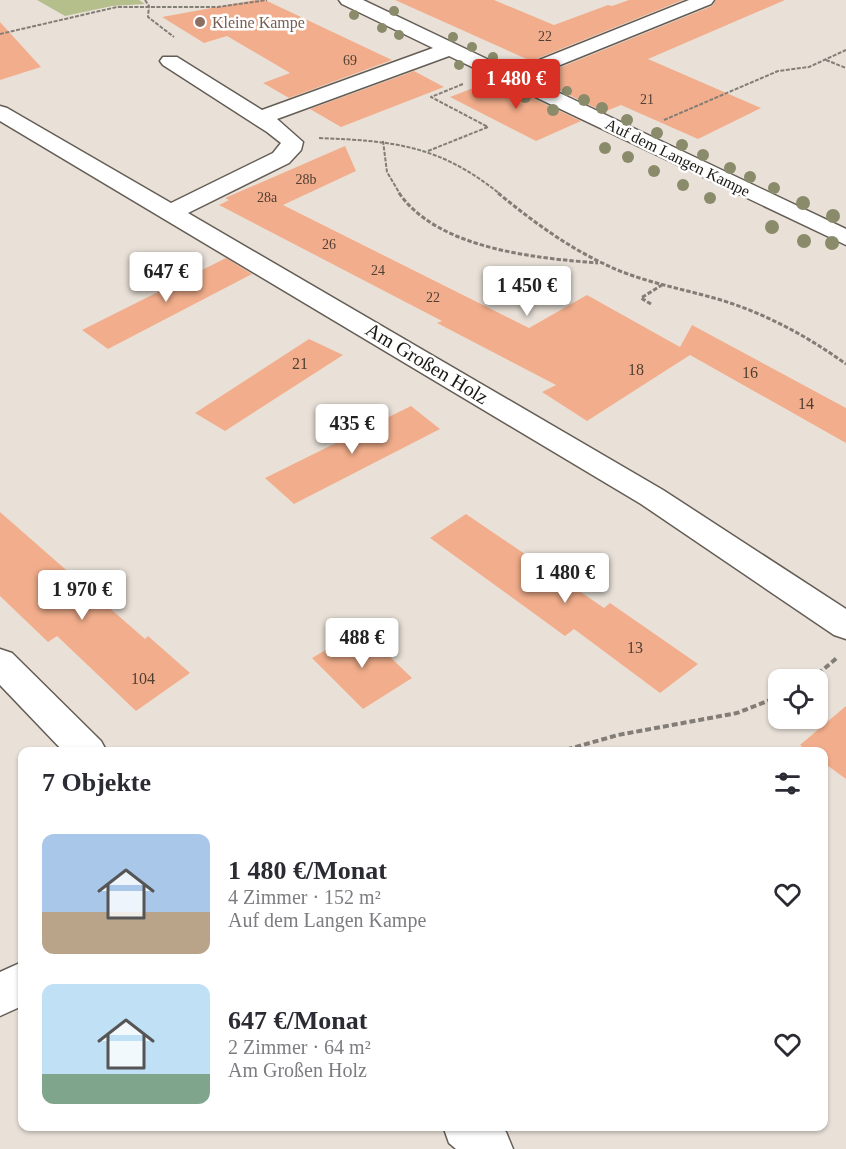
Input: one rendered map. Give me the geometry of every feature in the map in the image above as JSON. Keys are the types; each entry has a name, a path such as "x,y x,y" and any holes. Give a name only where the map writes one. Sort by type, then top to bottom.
{"street":[{"name":"Auf dem Langen Kampe","path":"348,0 846,238"},
{"path":"504,74 705,0"},
{"path":"260,118 448,49"},
{"path":"170,61 260,118 292,142 290,150 281,158 171,212"},
{"name":"Am Großen Holz","path":"0,112 652,496 846,626"},
{"path":"0,663 83,747"},
{"path":"0,995 18,985"},
{"path":"471,1131 489,1149"}],"path":[{"path":"145,0 149,6 148,17 183,44 170,61"},
{"path":"0,34 117,7 218,7 267,0"},
{"path":"630,134 778,71 809,67 846,50"},
{"path":"825,60 846,68"},
{"path":"428,152 488,127 431,97 504,74"},
{"path":"288,137 383,141 428,152 473,173 544,230 579,252 620,271 722,301 757,314 846,364"},
{"path":"383,141 386,172 391,184 419,214 442,228 470,241 541,259 602,263"},
{"path":"651,304 641,298 662,285"},
{"path":"824,669 846,650"},
{"path":"576,747 618,735 737,713 768,701"}],"green space":[{"path":"37,0 139,0 145,4 112,6 65,16"}],"building":[{"path":"265,0 392,60 289,98 263,83 290,73 227,36 204,43 162,17"},
{"path":"395,0 494,0 554,25 608,5 612,6 629,0 683,0 531,61"},
{"path":"716,0 785,0 648,59 761,108 698,139 621,105 604,112 534,78 712,6"},
{"path":"0,22 41,67 0,80"},
{"path":"414,71 444,87 341,127 310,109"},
{"path":"494,80 581,121 536,141 450,97"},
{"path":"345,146 356,171 283,205 529,328 587,295 680,347 692,325 846,408 846,443 690,355 587,421 542,392 556,385 437,323 442,321 219,205 229,200 225,198"},
{"path":"226,258 252,274 108,349 82,330"},
{"path":"309,339 343,355 225,431 195,413"},
{"path":"411,406 440,429 294,504 265,478"},
{"path":"0,512 145,639 148,636 190,673 136,711 57,636 48,642 0,596"},
{"path":"466,514 604,608 610,603 698,664 660,693 574,629 565,636 430,538"},
{"path":"361,629 412,678 363,709 312,658"},
{"path":"846,706 846,779 828,766 828,747 803,747 800,745 819,729 828,729 828,721"}],"place":[{"name":"Kleine Kampe","path":"200,22"}]}
